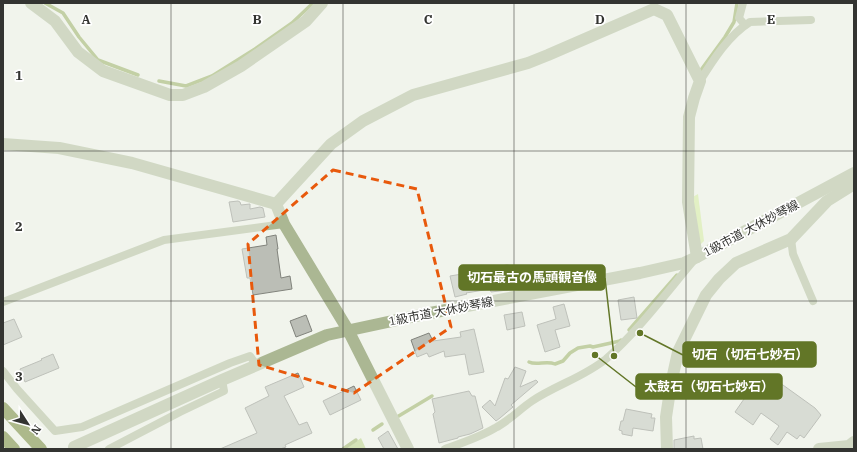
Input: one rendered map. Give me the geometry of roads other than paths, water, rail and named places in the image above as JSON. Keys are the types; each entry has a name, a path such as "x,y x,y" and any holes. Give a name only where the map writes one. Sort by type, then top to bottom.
{"highway":[{"path":"3,408 41,449"},
{"path":"3,437 14,449"}],"street":[{"path":"31,3 55,21 78,52 103,71 170,94 182,95 204,87 241,66 306,21 322,3"},
{"path":"276,204 331,144 363,121 413,95 548,56 652,6 667,15 700,81 689,117 688,202 697,257"},
{"path":"3,144 59,148 132,163 276,204"},
{"name":"1級市道 大休妙琴線","path":"74,447 222,380 328,335 425,314 640,273 684,263 854,173"},
{"path":"667,449 666,417 678,352 706,295 719,279 736,263 791,239 827,201 854,184"},
{"path":"276,204 284,224 348,330 408,449"},
{"path":"819,449 849,446 854,442"}],"lane":[{"path":"742,3 739,18 746,25"},
{"path":"700,81 713,59 750,22 811,20"},
{"path":"3,302 164,240 284,224"},
{"path":"791,239 793,254 813,301"},
{"path":"445,449 468,441 496,427 537,398 587,372 606,359 655,307 697,257"},
{"path":"3,371 17,389 55,431 82,427 230,363 250,356 257,366"},
{"path":"109,449 224,391 222,380"}],"waterway":[{"path":"45,3 63,13 79,37 98,60 138,75"},
{"path":"159,81 186,86 212,76 255,49 292,23 313,3"},
{"path":"701,70 734,22 737,3"},
{"path":"629,330 677,275"},
{"path":"529,362 555,364 563,361 570,353 578,348 593,347 621,340"},
{"path":"397,417 432,396"},
{"path":"373,430 382,424"},
{"path":"343,449 356,440"}],"place":[{"name":"切石（切石七妙石）","path":"640,333"},
{"name":"太鼓石（切石七妙石）","path":"595,355"},
{"name":"切石最古の馬頭観音像","path":"614,356"}]}
